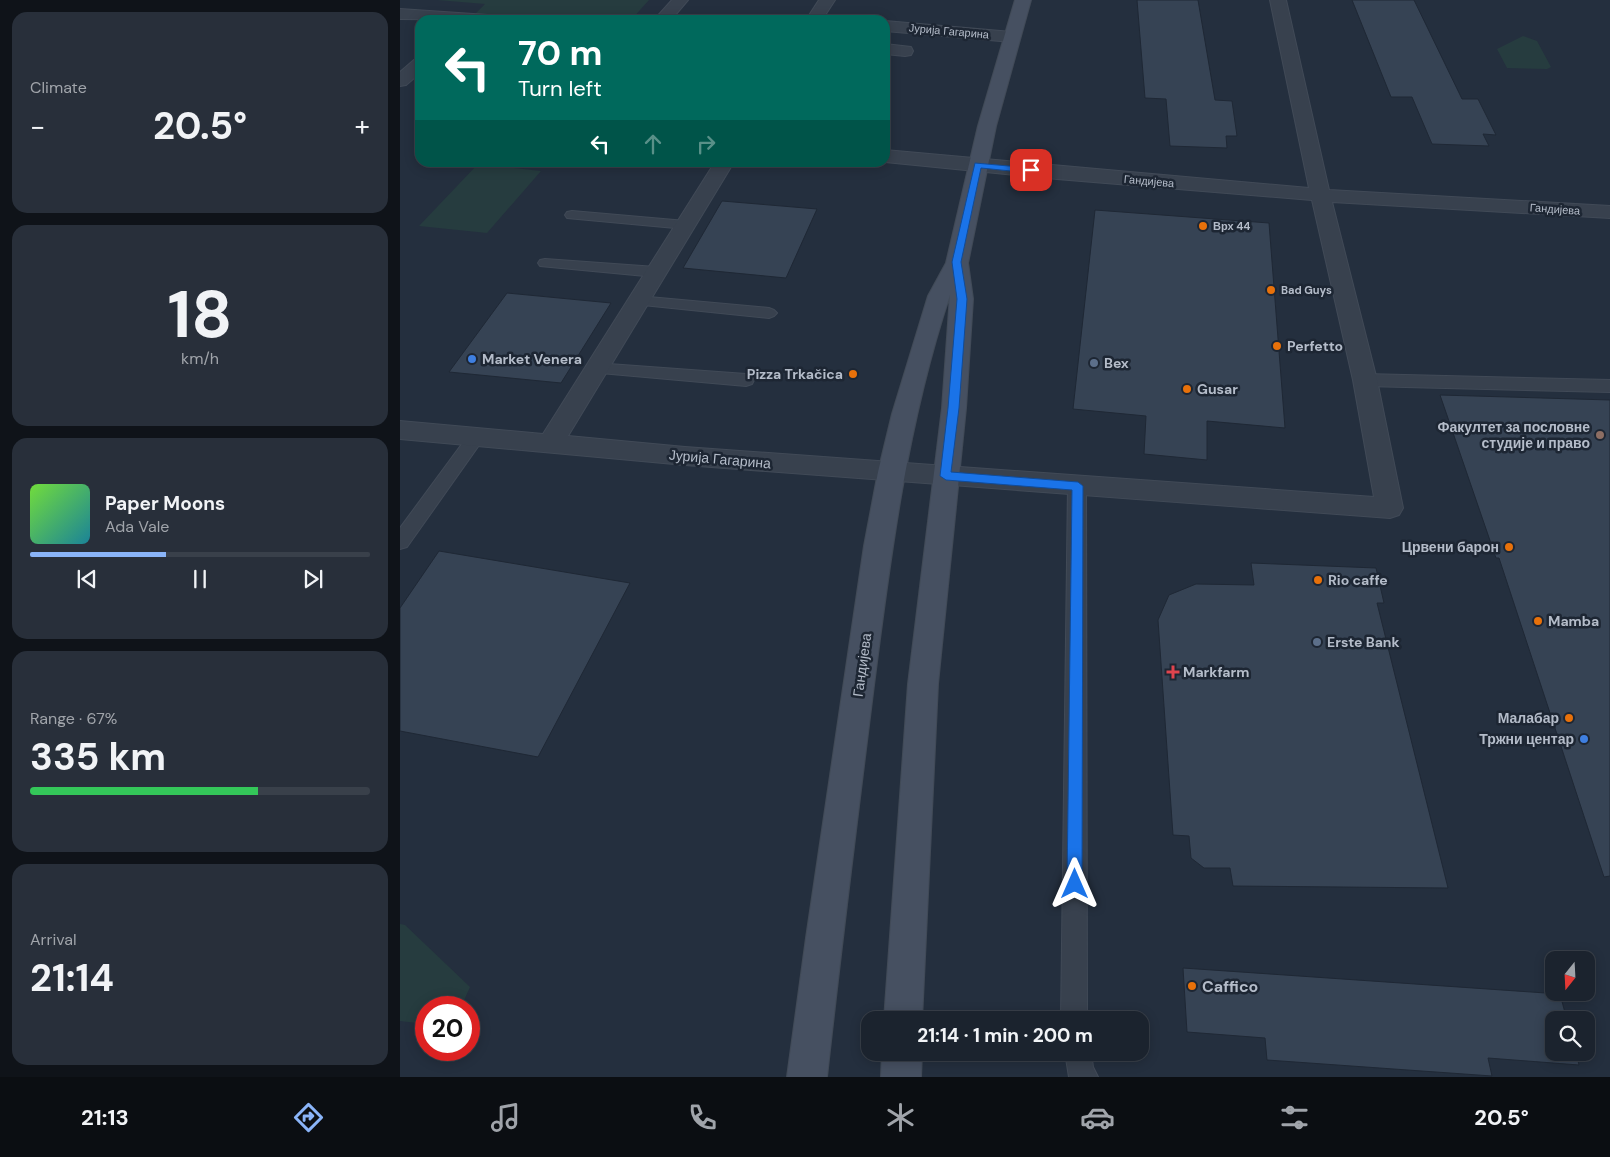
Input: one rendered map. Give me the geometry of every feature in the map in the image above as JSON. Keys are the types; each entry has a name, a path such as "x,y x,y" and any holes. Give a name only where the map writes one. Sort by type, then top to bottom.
{"street":[{"path":"666,15 680,0"},
{"path":"818,15 827,0"},
{"name":"Гандијева","path":"807,1077 872,585 891,472 904,414 939,296 956,262 978,165 1023,0"},
{"path":"1278,0 1321,196 1365,380"},
{"path":"400,14 415,15"},
{"name":"Јурија Гагарина","path":"890,26 1012,37"},
{"name":"Јурија Гагарина","path":"890,50 905,51"},
{"path":"400,81 415,68"},
{"path":"890,156 978,165"},
{"name":"Гандијева","path":"978,165 1321,196 1610,212"},
{"path":"550,444 722,167"},
{"name":"Гандијева","path":"903,1011 923,694 954,408 962,299 956,262"},
{"name":"Јурија Гагарина","path":"400,430 891,472 1390,508 1365,380"},
{"path":"901,1077 902,1061"}],"lane":[{"path":"572,215 686,225"},
{"path":"545,263 656,272"},
{"path":"638,301 769,313"},
{"path":"596,368 746,380"},
{"path":"1365,380 1610,386"},
{"path":"400,542 476,437"},
{"path":"1074,1011 1078,486"},
{"path":"1079,1061 1080,1071 1084,1077"}],"green space":[{"path":"437,0 649,0 636,15 474,15 485,4"},
{"path":"1523,36 1537,41 1551,67 1547,69 1507,68 1497,49"},
{"path":"475,167 505,167 541,171 487,233 419,226"},
{"path":"400,924 405,925 470,987 466,996 415,996 415,1023 400,1021"}],"building":[{"path":"1137,0 1198,0 1215,100 1232,101 1237,136 1226,136 1227,148 1170,146 1166,99 1145,98"},
{"path":"1352,0 1414,0 1462,99 1478,99 1496,135 1483,134 1489,146 1432,144 1412,97 1391,97"},
{"path":"722,201 817,209 786,278 683,268"},
{"path":"1095,210 1269,223 1285,428 1207,421 1207,460 1144,454 1146,416 1073,409"},
{"path":"507,293 611,303 561,383 449,372"},
{"path":"1440,395 1610,400 1610,876 1604,877 1499,558 1496,558"},
{"path":"439,551 630,583 538,757 400,731 400,608"},
{"path":"1251,563 1376,568 1384,603 1377,603 1448,888 1233,886 1230,868 1204,868 1191,858 1189,836 1173,835 1158,620 1169,595 1196,584 1254,585"},
{"path":"1183,968 1545,993 1545,1001 1562,1001 1565,1011 1545,1011 1545,1061 1578,1061 1579,1065 1488,1058 1492,1076 1267,1060 1265,1038 1187,1032"}],"place":[{"name":"Врх 44","path":"1203,226"},
{"name":"Bad Guys","path":"1271,290"},
{"name":"Perfetto","path":"1277,346"},
{"name":"Market Venera","path":"472,359"},
{"name":"Bex","path":"1094,363"},
{"name":"Pizza Trkačica","path":"853,374"},
{"name":"Gusar","path":"1187,389"},
{"name":"Факултет за пословне студије и право","path":"1600,435"},
{"name":"Црвени барон","path":"1509,547"},
{"name":"Rio caffe","path":"1318,580"},
{"name":"Mamba","path":"1538,621"},
{"name":"Erste Bank","path":"1317,642"},
{"name":"Markfarm","path":"1173,672"},
{"name":"Малабар","path":"1569,718"},
{"name":"Тржни центар","path":"1584,739"},
{"name":"Caffico","path":"1192,986"}],"route":[{"path":"1031,170 978,165 956,262 962,299 954,408 946,476 1078,486 1075,884"}]}
